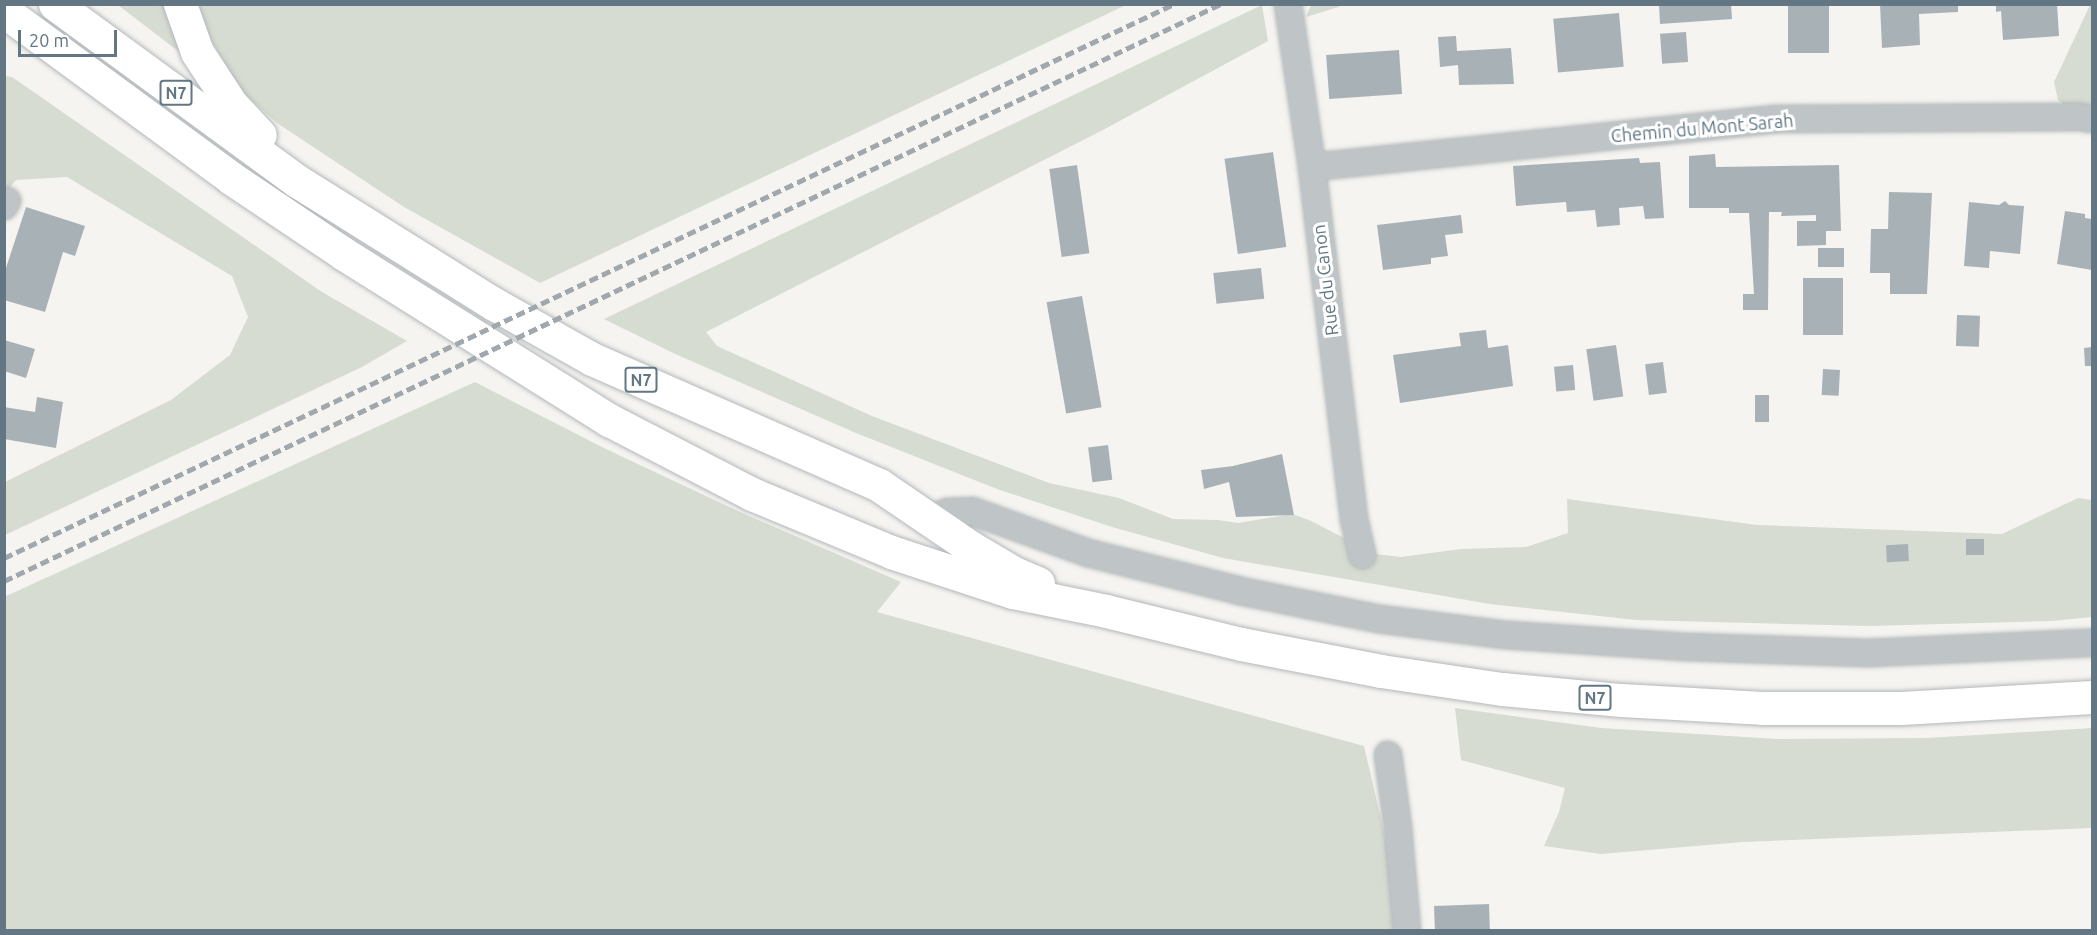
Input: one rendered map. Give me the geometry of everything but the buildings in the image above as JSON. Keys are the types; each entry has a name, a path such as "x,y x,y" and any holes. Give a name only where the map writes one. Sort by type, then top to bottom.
{"main road":[{"name":"N7","path":"55,4 297,181 484,298 592,359 879,485 970,547 1014,573 1106,612 1241,644 1382,671 1502,689 1621,700 1762,708 1901,708 2092,697"},
{"path":"180,4 197,52 231,104 297,181"},
{"path":"6,13 231,178 334,247 619,425 752,494 891,552 1012,592 1106,612"}],"street":[{"name":"Rue du Canon","path":"1288,4 1312,166 1354,519 1362,555"},
{"name":"Chemin du Mont Sarah","path":"1312,166 1776,119 2079,117 2092,119"},
{"path":"930,518 948,512 972,512 1088,553 1240,591 1379,619 1506,635 1689,648 1868,653 2092,643"},
{"path":"1388,755 1398,828 1407,930"}],"shaded area":[{"path":"1311,4 1345,5 1306,17"},
{"path":"118,5 167,5 187,58"},
{"path":"198,5 1126,5 540,283 404,207 277,123 241,91 207,33"},
{"path":"1262,5 1268,41 1101,131 706,332 717,346 872,416 1049,483 1119,498 1173,519 1238,523 1292,514 1309,520 1375,554 1401,557 1461,549 1526,547 1568,533 1567,499 1757,525 2002,534 2078,498 2092,500 2092,617 2052,621 1869,626 1636,620 1490,604 1223,558 1112,527 997,489 856,433 673,353 604,319"},
{"path":"2092,5 2092,119 2079,117 2058,100 2054,82"},
{"path":"5,76 12,77 322,292 407,341 362,367 5,535 5,482 171,400 230,355 248,317 232,276 67,177 16,180 5,193"},
{"path":"475,382 606,449 740,512 901,582 877,612 1364,746 1407,930 5,930 4,597"},
{"path":"1455,708 1601,728 1777,739 1927,738 2092,728 2092,828 1743,842 1601,854 1544,846 1559,812 1565,788 1461,760"}],"railway":[{"path":"4,558 1174,4"},
{"path":"4,581 1221,4"}]}
